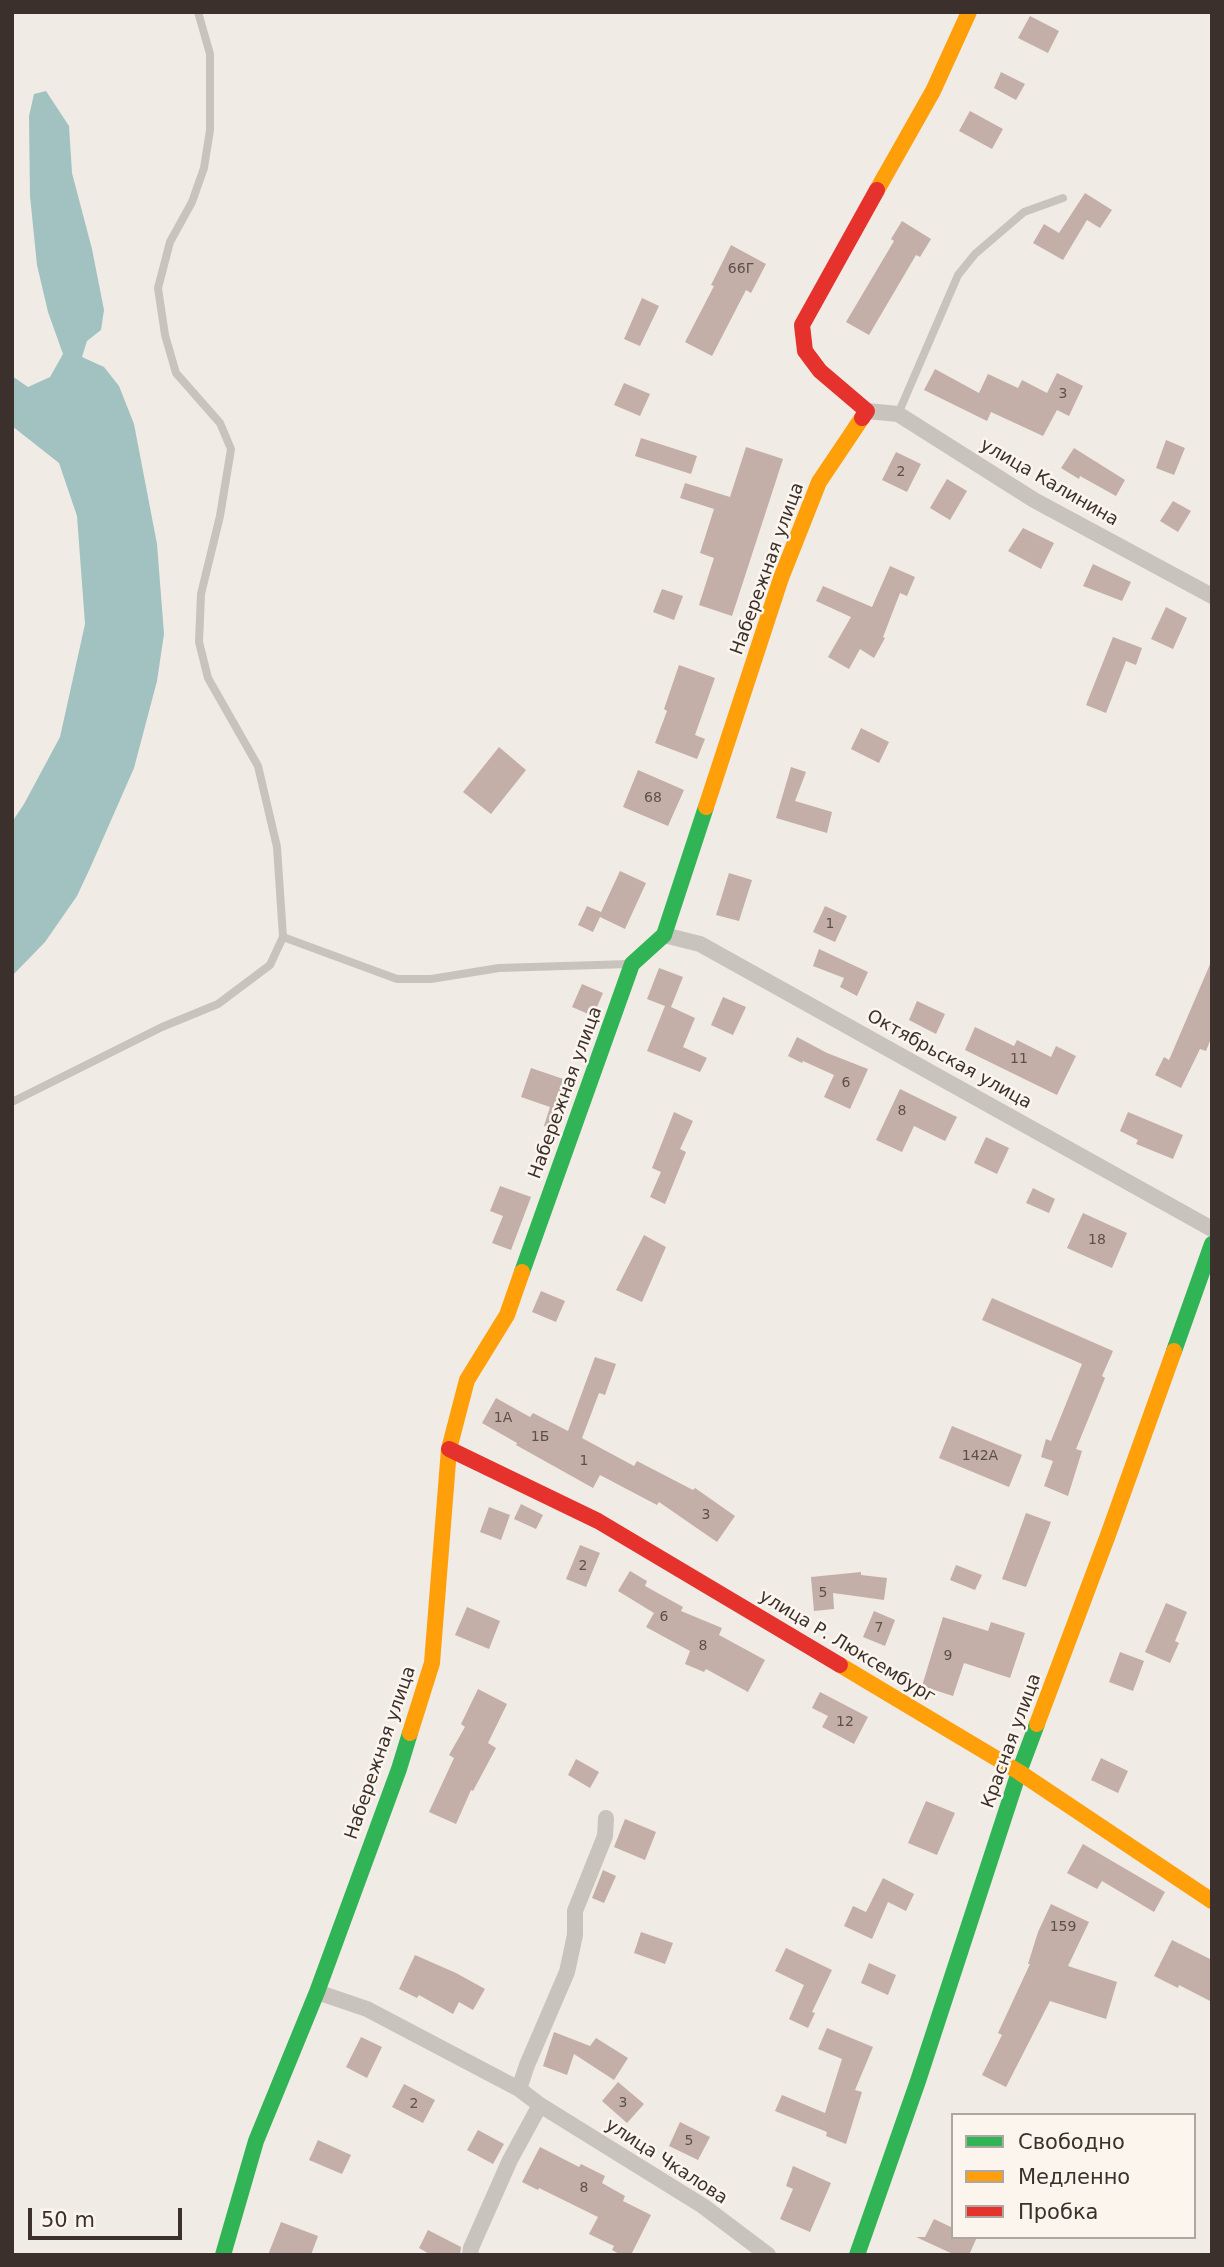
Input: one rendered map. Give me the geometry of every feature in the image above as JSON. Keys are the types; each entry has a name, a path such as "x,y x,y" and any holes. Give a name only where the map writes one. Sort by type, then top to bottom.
{"street":[{"path":"867,411 820,371 805,351 802,325 933,91 970,12"},
{"name":"улица Калинина","path":"867,411 898,414 1034,500 1212,596"},
{"name":"Набережная улица","path":"223,2255 256,2141 317,1992 399,1769 432,1663 449,1449 467,1380 508,1315 632,964 664,935 781,579 818,482 867,411"},
{"name":"Октябрьская улица","path":"664,935 700,944 1212,1229"},
{"name":"Красная улица","path":"857,2255 918,2081 1019,1772 1108,1535 1212,1244"},
{"name":"улица Р. Люксембург","path":"449,1449 598,1521 1019,1772 1212,1902"},
{"path":"519,2089 567,1972 575,1935 575,1911 606,1836 606,1818"},
{"name":"улица Чкалова","path":"317,1992 367,2009 519,2089 540,2105 703,2206 768,2255"},
{"path":"470,2255 510,2160 540,2105"}],"lane":[{"path":"12,1102 162,1027 218,1004 270,965 283,937 277,847 258,766 208,678 199,642 201,594 220,516 231,449 220,424 176,373 165,335 158,288 170,242 192,202 204,168 209,130 210,54 198,12"},
{"path":"898,414 958,275 975,254 1024,212 1063,198"},
{"path":"283,937 397,979 431,979 499,968 632,964"}],"water":[{"path":"46,91 69,126 72,173 92,249 104,310 101,330 87,341 82,357 104,367 119,386 134,424 157,544 164,634 157,681 134,768 91,866 77,896 45,942 12,976 12,822 60,737 85,624 77,516 59,463 12,426 12,376 28,387 50,377 63,354 48,312 37,265 30,196 29,116 34,94"}],"building":[{"path":"1030,16 1059,31 1048,53 1018,38"},
{"path":"1001,72 1025,84 1016,100 994,88"},
{"path":"970,111 1003,129 992,149 959,131"},
{"path":"1085,193 1112,210 1100,228 1087,220 1063,260 1033,243 1044,224 1059,233"},
{"path":"902,221 931,239 920,257 916,255 869,335 846,322 894,241 891,239"},
{"path":"731,245 766,264 751,293 746,290 712,356 685,342 714,286 711,285"},
{"path":"642,298 659,306 640,346 624,339"},
{"path":"935,369 979,393 988,374 1018,388 1022,380 1047,393 1057,373 1083,386 1069,416 1057,410 1043,436 991,412 987,421 924,390"},
{"path":"624,383 650,394 640,416 614,405"},
{"path":"641,438 697,456 691,474 635,456"},
{"path":"1166,440 1185,448 1174,475 1156,468"},
{"path":"746,447 783,459 732,616 699,605 714,558 700,553 714,509 680,498 685,483 730,497"},
{"path":"1074,448 1125,480 1116,496 1061,468"},
{"path":"896,452 921,464 907,492 882,480"},
{"path":"947,479 967,491 950,520 930,508"},
{"path":"1173,501 1191,511 1178,532 1160,521"},
{"path":"1023,528 1054,543 1041,569 1008,551"},
{"path":"1093,564 1131,582 1122,601 1083,586"},
{"path":"890,566 915,577 907,596 900,593 883,637 885,638 874,658 860,649 849,669 828,657 851,617 816,601 823,586 872,607"},
{"path":"662,589 683,596 674,620 653,612"},
{"path":"1166,607 1187,618 1173,649 1151,639"},
{"path":"1113,637 1142,648 1136,665 1126,661 1106,713 1086,705"},
{"path":"679,665 715,678 695,735 705,739 697,759 655,743"},
{"path":"861,728 889,742 879,763 851,749"},
{"path":"499,747 526,770 491,814 463,792"},
{"path":"791,767 806,772 795,801 832,812 827,833 776,818"},
{"path":"638,770 684,790 668,826 623,807"},
{"path":"620,871 646,883 625,929 600,917 593,932 578,925 587,906 601,912"},
{"path":"729,873 752,880 739,921 716,915"},
{"path":"825,906 847,916 835,942 813,932"},
{"path":"819,949 868,972 857,996 840,987 844,978 813,966"},
{"path":"1211,962 1212,1036 1206,1051 1200,1049 1181,1088 1155,1075 1164,1057 1169,1060"},
{"path":"659,968 683,977 671,1007 695,1018 683,1047 707,1058 700,1072 647,1051 665,1006 647,999"},
{"path":"582,984 603,993 593,1016 572,1007"},
{"path":"723,997 746,1007 733,1035 711,1025"},
{"path":"917,1001 945,1014 936,1034 909,1020"},
{"path":"975,1027 1014,1046 1017,1040 1051,1057 1056,1046 1076,1056 1057,1095 965,1050"},
{"path":"797,1037 827,1053 868,1069 850,1109 824,1097 834,1075 788,1056"},
{"path":"531,1068 575,1083 558,1131 544,1126 550,1107 521,1097"},
{"path":"900,1089 957,1117 945,1141 914,1126 902,1152 876,1140"},
{"path":"674,1112 693,1121 680,1149 686,1152 665,1204 650,1197 661,1172 652,1168"},
{"path":"1128,1112 1183,1135 1173,1159 1136,1144 1138,1140 1120,1131"},
{"path":"986,1137 1009,1148 997,1174 974,1163"},
{"path":"500,1186 531,1197 511,1250 492,1243 503,1216 490,1211"},
{"path":"1033,1188 1055,1199 1049,1213 1026,1203"},
{"path":"1083,1213 1127,1233 1112,1268 1067,1248"},
{"path":"644,1235 666,1247 642,1302 616,1290"},
{"path":"541,1291 565,1301 556,1322 532,1312"},
{"path":"992,1298 1113,1351 1076,1449 1082,1451 1068,1496 1044,1486 1053,1461 1041,1457 1046,1439 1051,1441 1082,1364 982,1320"},
{"path":"595,1357 616,1364 605,1395 599,1393 582,1438 634,1466 637,1461 693,1490 695,1488 735,1516 717,1542 659,1502 657,1505 600,1475 593,1488 482,1423 496,1398 530,1417 533,1413 568,1431"},
{"path":"952,1426 1022,1455 1009,1487 939,1458"},
{"path":"521,1504 543,1515 536,1529 514,1519"},
{"path":"489,1507 510,1515 501,1540 480,1532"},
{"path":"1026,1513 1051,1522 1026,1587 1002,1579"},
{"path":"580,1545 600,1553 586,1587 566,1579"},
{"path":"956,1565 982,1575 975,1590 950,1580"},
{"path":"630,1571 647,1581 645,1586 683,1607 681,1611 722,1628 719,1635 765,1660 748,1692 706,1669 704,1672 685,1664 690,1651 646,1627 654,1613 618,1591"},
{"path":"861,1572 861,1575 887,1578 884,1600 833,1593 834,1609 814,1611 811,1577"},
{"path":"1166,1603 1187,1612 1175,1641 1179,1643 1170,1663 1145,1652"},
{"path":"467,1607 500,1621 489,1649 455,1635"},
{"path":"874,1611 895,1620 885,1646 863,1637"},
{"path":"943,1617 988,1631 991,1622 1025,1633 1010,1678 964,1663 953,1696 922,1686"},
{"path":"1120,1652 1144,1661 1133,1691 1109,1682"},
{"path":"478,1689 507,1704 488,1743 496,1748 473,1791 471,1790 456,1824 429,1812 454,1758 449,1755 465,1727 461,1724"},
{"path":"820,1692 868,1717 854,1744 822,1727 828,1716 812,1708"},
{"path":"1101,1758 1128,1771 1118,1793 1091,1780"},
{"path":"576,1759 599,1772 590,1788 568,1775"},
{"path":"926,1801 955,1813 937,1855 908,1843"},
{"path":"625,1819 656,1832 645,1860 614,1847"},
{"path":"1083,1844 1165,1892 1154,1912 1102,1881 1097,1889 1067,1873"},
{"path":"603,1870 616,1876 604,1903 592,1898"},
{"path":"883,1878 914,1894 906,1911 888,1902 872,1939 844,1926 853,1906 866,1912"},
{"path":"1051,1904 1089,1922 1068,1966 1117,1982 1106,2019 1050,2001 1006,2087 982,2075 1002,2035 998,2033 1030,1964 1038,1932"},
{"path":"641,1932 673,1943 665,1964 634,1953"},
{"path":"1172,1940 1212,1960 1212,2002 1154,1976"},
{"path":"786,1948 832,1970 812,2012 815,2013 808,2028 789,2019 804,1985 775,1971"},
{"path":"415,1955 485,1989 473,2010 459,2002 453,2014 419,1995 417,1998 399,1989"},
{"path":"869,1963 896,1975 888,1995 861,1983"},
{"path":"827,2028 873,2047 855,2090 862,2092 846,2144 826,2136 827,2132 775,2111 782,2095 825,2113 842,2059 818,2049"},
{"path":"554,2032 590,2046 596,2038 628,2058 614,2080 574,2054 567,2075 543,2066"},
{"path":"361,2037 382,2047 367,2078 346,2067"},
{"path":"618,2082 644,2104 627,2123 602,2101"},
{"path":"404,2084 435,2100 423,2123 392,2107"},
{"path":"680,2122 710,2137 698,2160 669,2146"},
{"path":"478,2130 504,2144 493,2164 467,2150"},
{"path":"318,2140 351,2155 342,2174 309,2160"},
{"path":"540,2147 579,2167 581,2164 605,2176 602,2183 625,2196 623,2201 651,2215 631,2255 621,2255 612,2250 614,2246 589,2234 598,2217 522,2182"},
{"path":"793,2166 831,2183 810,2232 780,2219 793,2189 786,2186"},
{"path":"934,2219 951,2227 951,2239 976,2239 969,2255 955,2255 916,2237 925,2237"},
{"path":"281,2222 318,2236 311,2255 268,2255"},
{"path":"428,2230 461,2247 460,2255 431,2255 419,2248"}],"traffic: fast":[{"path":"522,1272 632,964 664,935 706,807"},
{"path":"1174,1351 1212,1244"},
{"path":"857,2255 1037,1724"},
{"path":"223,2255 256,2141 317,1992 410,1733"}],"traffic: slow":[{"path":"877,190 933,91 969,12"},
{"path":"706,807 781,578 819,482 862,418"},
{"path":"410,1733 432,1663 449,1449 467,1380 507,1315 522,1272"},
{"path":"1037,1724 1174,1351"},
{"path":"840,1665 1019,1772 1212,1901"}],"traffic: jam":[{"path":"862,418 867,411 820,371 805,351 802,325 877,190"},
{"path":"449,1449 598,1521 840,1665"}]}
